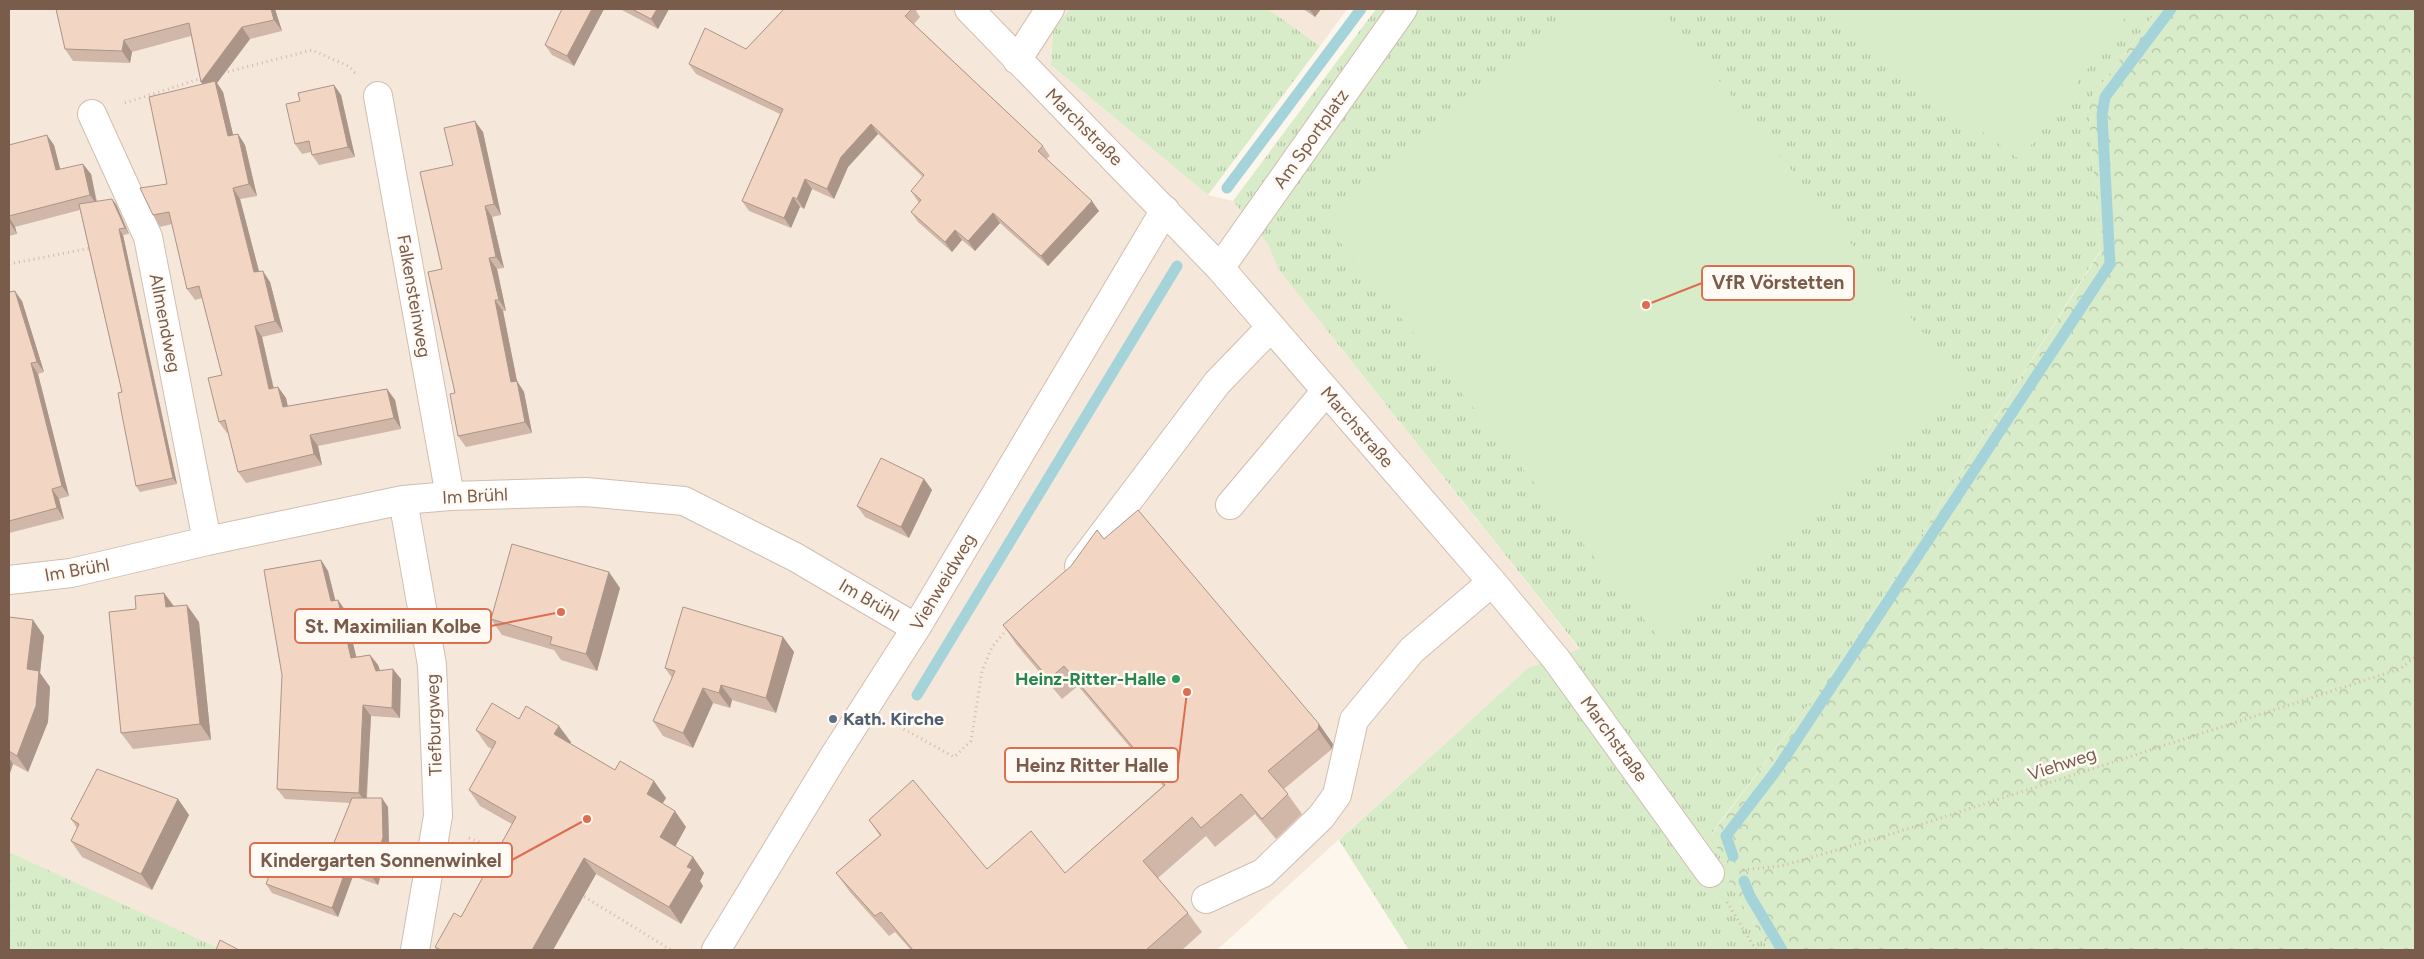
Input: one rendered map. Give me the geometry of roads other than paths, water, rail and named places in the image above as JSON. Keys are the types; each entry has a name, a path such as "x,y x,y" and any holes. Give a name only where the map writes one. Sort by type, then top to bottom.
{"street":[{"name":"Marchstraße","path":"969,9 1166,210 1220,268 1492,582 1556,658 1710,873"},
{"path":"1017,60 1050,9"},
{"name":"Am Sportplatz","path":"1220,268 1403,9"},
{"name":"Falkensteinweg","path":"378,96 450,496"},
{"name":"Allmendweg","path":"92,114 148,237 206,542"},
{"name":"Viehweidweg","path":"716,950 843,741 916,628 1166,210"},
{"path":"1069,579 1217,383 1271,327"},
{"path":"1230,505 1326,391"},
{"name":"Im Brühl","path":"9,580 71,573 403,500 450,496 586,492 684,501 795,557 916,628"},
{"name":"Tiefburgweg","path":"403,500 432,665 438,816 416,950"},
{"path":"1206,899 1263,873 1321,817 1337,795 1354,720 1412,650 1492,582"}],"waterway":[{"path":"1227,188 1361,9"},
{"path":"1733,856 1726,836 1778,768 2110,264 2102,115 2105,97 2171,9"},
{"path":"917,695 1177,266"},
{"path":"1744,881 1750,896 1782,950"}],"place":[{"name":"VfR Vörstetten","path":"1646,305"},
{"name":"St. Maximilian Kolbe","path":"561,612"},
{"name":"Heinz-Ritter-Halle","path":"1176,679"},
{"name":"Heinz Ritter Halle","path":"1187,692"},
{"name":"Kath. Kirche","path":"833,719"},
{"name":"Kindergarten Sonnenwinkel","path":"587,819"}]}
